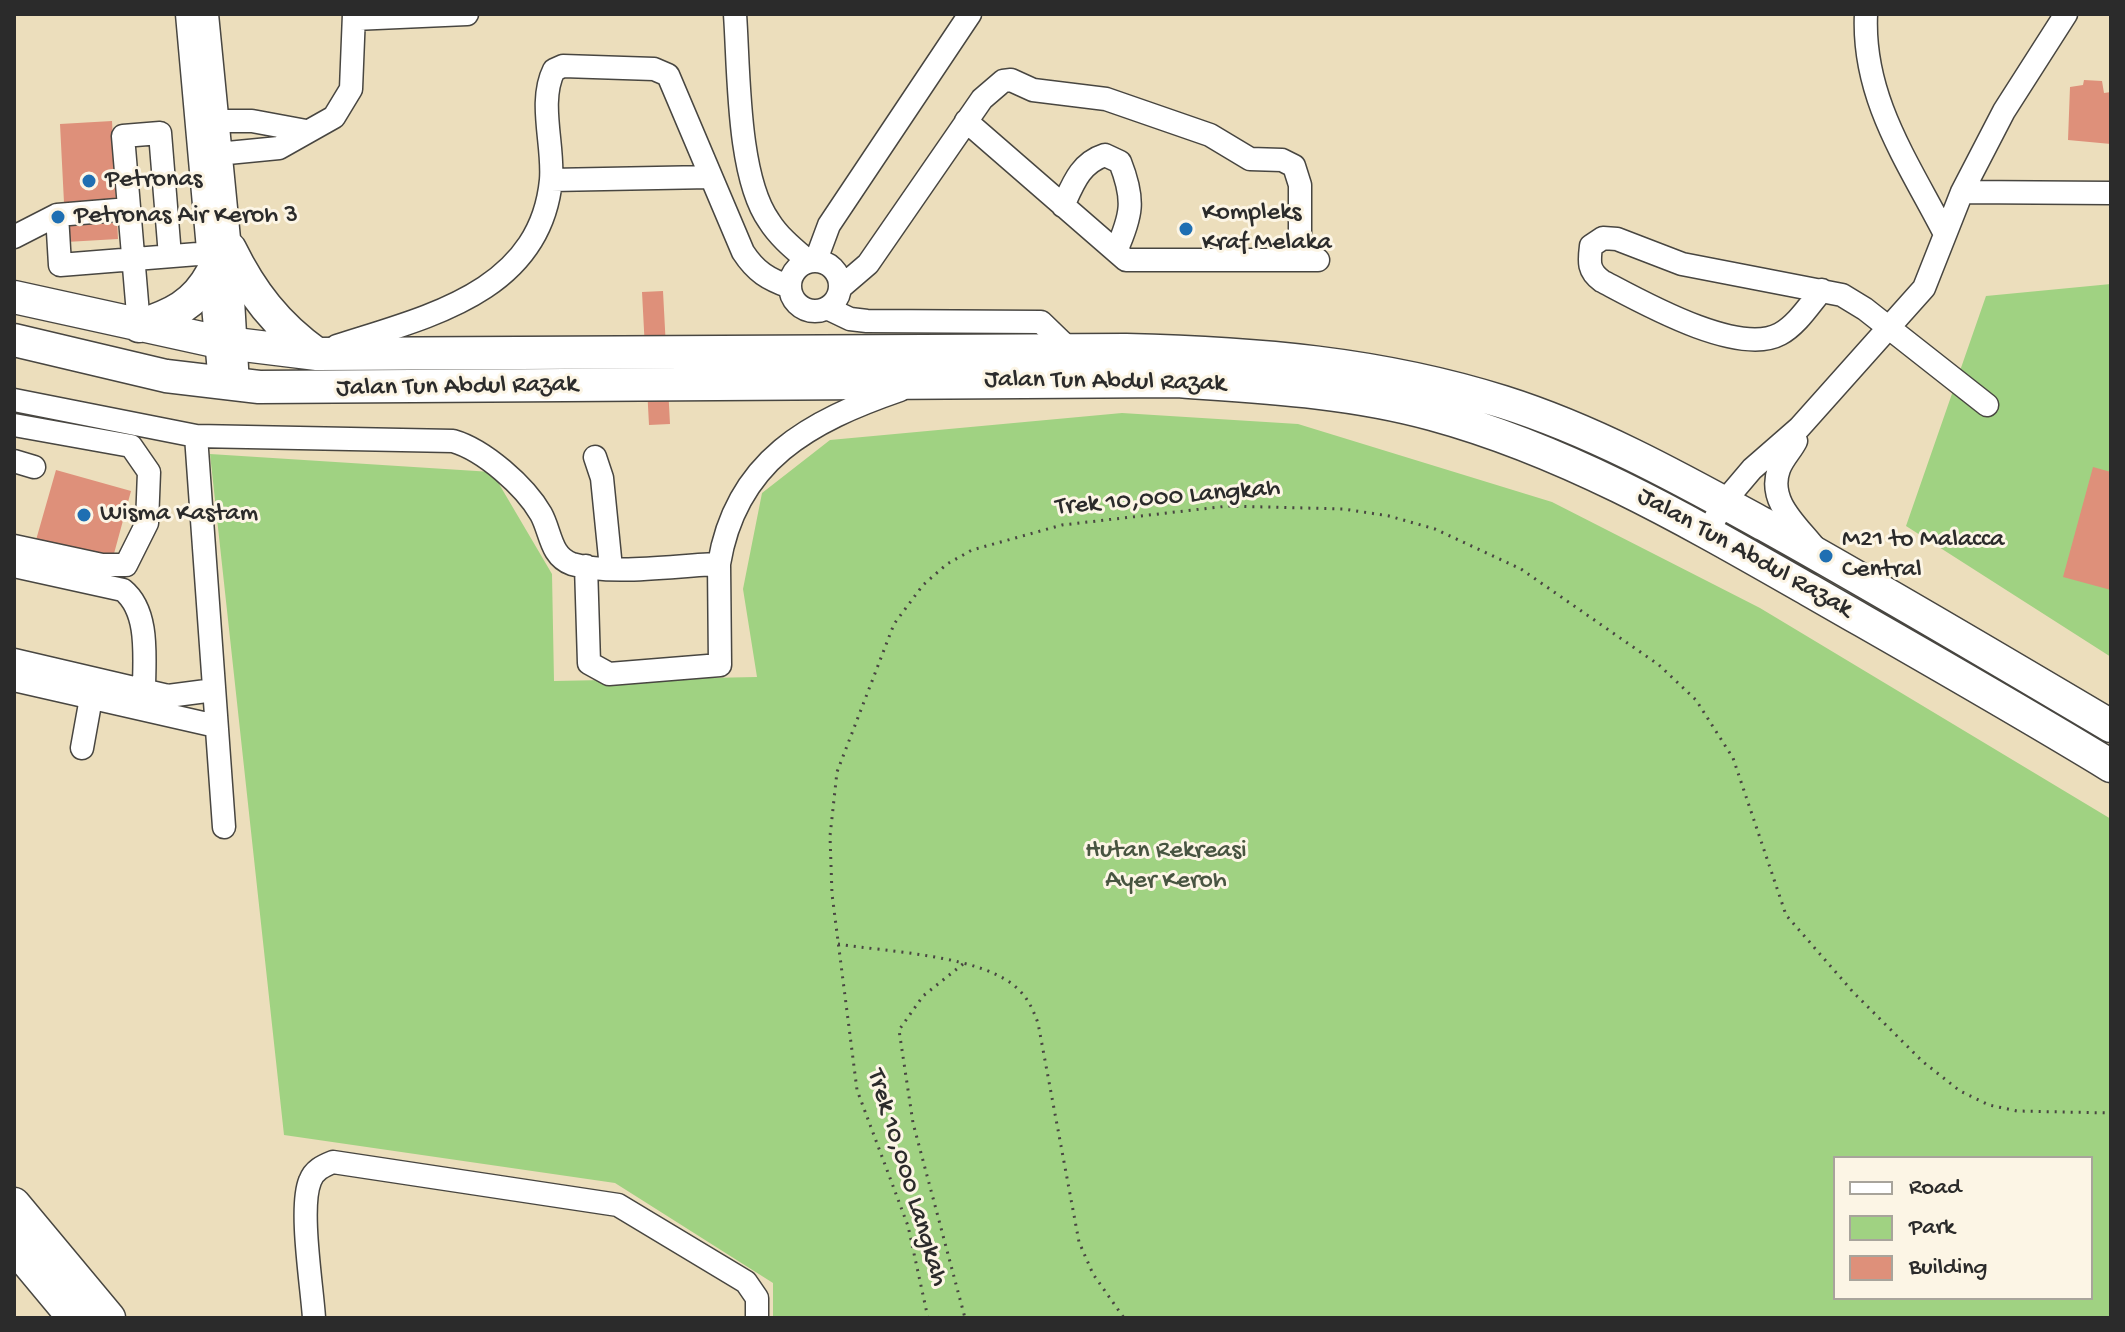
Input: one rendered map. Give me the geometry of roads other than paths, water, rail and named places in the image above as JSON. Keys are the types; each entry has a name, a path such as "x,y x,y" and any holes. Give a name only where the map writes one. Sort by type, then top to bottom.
{"highway":[{"path":"139,326 166,317 193,301 217,258 283,327 317,354"},
{"name":"Jalan Tun Abdul Razak","path":"14,297 228,343 317,354 1221,352 1296,357 1415,379 1556,420 1724,502 2111,726"},
{"name":"Jalan Tun Abdul Razak","path":"14,340 108,364 229,384 338,389 1176,381 1303,390 1352,397 1432,414 1530,446 1609,480 1708,532 2111,766"},
{"path":"14,1204 109,1318"},
{"path":"14,1246 74,1318"}],"street":[{"path":"187,14 208,121"},
{"path":"207,14 208,121 229,384"},
{"path":"211,155 279,148 334,117 344,105 354,71 354,17 467,14"},
{"path":"735,14 741,106 751,177 768,221 812,260 837,272 840,288"},
{"path":"966,121 1126,260 1140,263 1309,260 1300,185 1294,166 1282,160 1250,159 1210,135 1106,99 1033,90 1011,80 1003,81 982,99 966,121 868,264 840,288 827,308 819,311 803,308 792,296 790,287 794,271 812,260 829,225 970,14"},
{"path":"1866,14 1867,55 1887,129 1945,234"},
{"path":"1708,532 1724,502 1752,469 1799,428 1924,288 1962,192 2004,111 2066,14"},
{"path":"317,354 454,306 501,278 538,227 551,180 548,92 554,70 563,66 654,69 668,75 724,216 753,269 766,279 790,287"},
{"path":"208,121 252,121 306,131"},
{"path":"139,326 123,136 160,133 170,256"},
{"path":"1063,206 1079,172 1090,161 1105,155 1120,162 1132,201 1116,251"},
{"path":"551,180 710,177"},
{"path":"1962,192 2111,193"},
{"path":"14,237 57,215 129,209"},
{"path":"57,215 60,265 170,256 217,258"},
{"path":"1822,290 1778,335 1748,339 1664,314 1602,281 1593,274 1589,262 1591,246 1603,238 1617,239 1682,264 1737,277 1822,290 1842,295 1865,309 1987,405"},
{"path":"827,308 850,319 867,321 1041,322 1070,350"},
{"path":"586,566 589,663 609,674 720,665 719,564 722,548 742,500 762,467 790,443 845,408 923,382"},
{"path":"14,400 196,436 432,439 468,446 490,460 534,505 559,555 570,563 611,568 719,564"},
{"path":"14,425 131,446 149,472 147,523 126,565 102,565 14,546"},
{"path":"1799,428 1795,444 1779,469 1775,491 1784,509 1822,557"},
{"path":"196,436 224,827"},
{"path":"595,457 602,478 611,568"},
{"path":"14,566 123,590 134,599 144,637 144,690"},
{"path":"14,660 168,696 214,690"},
{"path":"14,680 216,726"},
{"path":"82,748 91,698"},
{"path":"314,1318 306,1200 310,1179 319,1168 333,1162 618,1205 746,1282 757,1298 757,1318"}],"place":[{"name":"Petronas","path":"89,181"},
{"name":"Petronas Air Keroh 3","path":"58,217"},
{"name":"Kompleks Kraf Melaka","path":"1186,229"},
{"name":"Wisma Kastam","path":"84,515"},
{"name":"M21 to Malacca Central","path":"1826,556"}],"park label":[{"name":"Hutan Rekreasi Ayer Keroh","path":"1166,867"}]}
